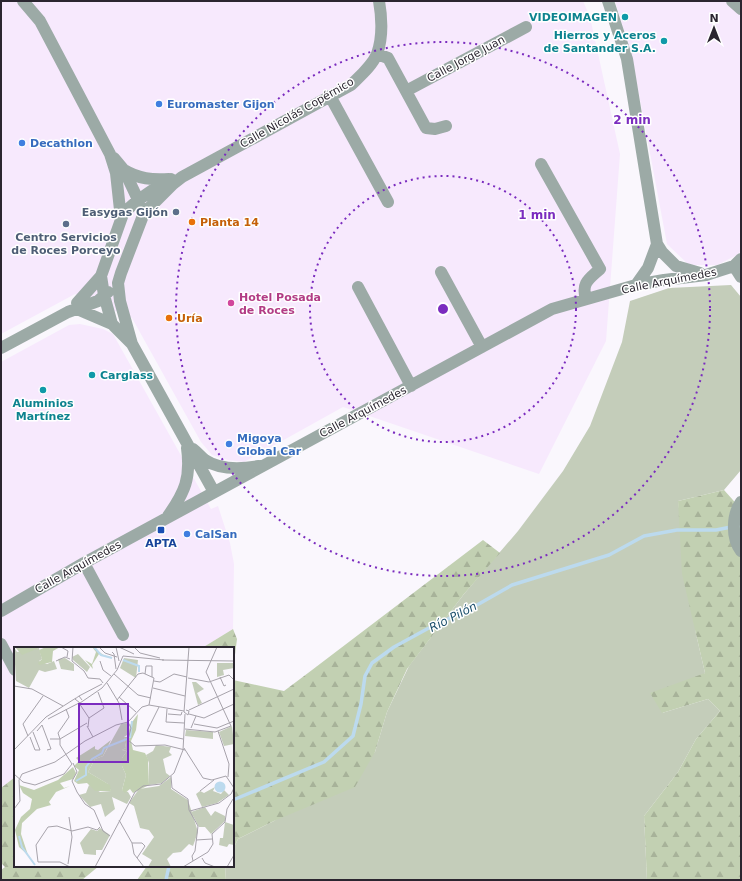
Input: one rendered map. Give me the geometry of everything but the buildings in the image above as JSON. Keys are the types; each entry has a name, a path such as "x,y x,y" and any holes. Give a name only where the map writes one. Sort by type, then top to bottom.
{"street":[{"path":"23,1 40,21 110,154 139,199 144,213 118,283 120,301 132,344 214,492"},
{"path":"36,1 40,21"},
{"name":"Calle Nicolás Copérnico","path":"121,220 123,214 139,199 351,85 366,70 377,54 381,33 379,1"},
{"path":"608,1 627,59 657,244 662,252 676,266 706,275"},
{"path":"732,1 741,9"},
{"name":"Calle Jorge Juan","path":"406,91 526,27"},
{"path":"377,54 388,58 426,128 435,129 446,126"},
{"path":"330,96 388,202"},
{"path":"541,164 600,269 587,280 584,291 586,299"},
{"path":"74,308 101,276 121,220 120,171"},
{"name":"Calle Nicolás Copérnico","path":"120,171 153,180 177,178"},
{"name":"Calle Nicolás Copérnico","path":"144,213 177,178"},
{"path":"139,199 153,204"},
{"path":"636,285 648,268 657,244"},
{"path":"738,263 741,277"},
{"name":"Calle Arquímedes","path":"1,610 84,563 552,309 636,285 706,275 738,263"},
{"path":"441,272 482,347"},
{"path":"101,276 104,296 112,324"},
{"path":"1,348 74,308 98,301 118,283"},
{"path":"358,287 411,386"},
{"path":"104,296 113,300 119,316 128,328"},
{"path":"74,308 112,324 132,344"},
{"path":"186,443 205,460 217,465 245,468 267,464"},
{"path":"166,519 180,498 188,478 189,459 186,443"},
{"path":"741,502 734,518 735,537 741,551"},
{"path":"84,563 123,635"},
{"path":"1,644 14,668"}],"shaded area":[{"path":"1,1 583,1 590,17 620,154 606,341 539,474 343,407 244,462 228,460 212,455 201,442 132,318 75,294 1,334"},
{"path":"615,1 741,1 741,251 737,255 717,265 689,265 667,244 632,57"},
{"path":"80,324 103,329 113,334 211,509 218,506 230,543 234,564 233,629 204,647 14,647 14,778 1,788 1,362 69,325"}],"green space":[{"path":"731,285 741,297 741,470 724,490 678,501 696,634 705,673 662,713 708,699 720,711 696,739 678,772 644,816 647,880 226,880 225,867 234,867 234,847 238,839 274,821 375,752 387,712 409,666 464,594 518,531 563,471 590,426 622,342 630,301 669,288"},
{"path":"724,490 741,509 741,880 647,880 644,816 678,772 696,739 720,711 708,699 662,713 650,693 705,673 682,574 678,501"},
{"path":"483,540 500,553 464,594 407,669 387,712 375,752 355,787 274,821 238,839 234,847 234,680 284,691"},
{"path":"233,629 237,639 234,662 234,647 204,647"},
{"path":"14,778 14,867 98,867 82,880 1,880 1,870 5,867 1,863 1,788"},
{"path":"146,867 225,867 226,880 137,880"}],"waterway":[{"name":"Río Pilón","path":"234,800 324,762 353,736 361,704 365,676 372,663 394,647 427,629 477,605 512,585 609,555 644,536 677,530 716,530 741,525"},
{"name":"Río Pilón","path":"166,880 169,867"}],"place":[{"name":"VIDEOIMAGEN","path":"625,17"},
{"name":"Hierros y Aceros de Santander S.A.","path":"664,41"},
{"name":"Euromaster Gijon","path":"159,104"},
{"name":"Decathlon","path":"22,143"},
{"name":"Easygas Gijón","path":"176,212"},
{"name":"Planta 14","path":"192,222"},
{"name":"Centro Servicios de Roces Porceyo","path":"66,224"},
{"name":"Hotel Posada de Roces","path":"231,303"},
{"name":"Uría","path":"169,318"},
{"name":"Carglass","path":"92,375"},
{"name":"Aluminios Martínez","path":"43,390"},
{"name":"Migoya Global Car","path":"229,444"},
{"name":"APTA","path":"161,530"},
{"name":"CalSan","path":"187,534"}]}
